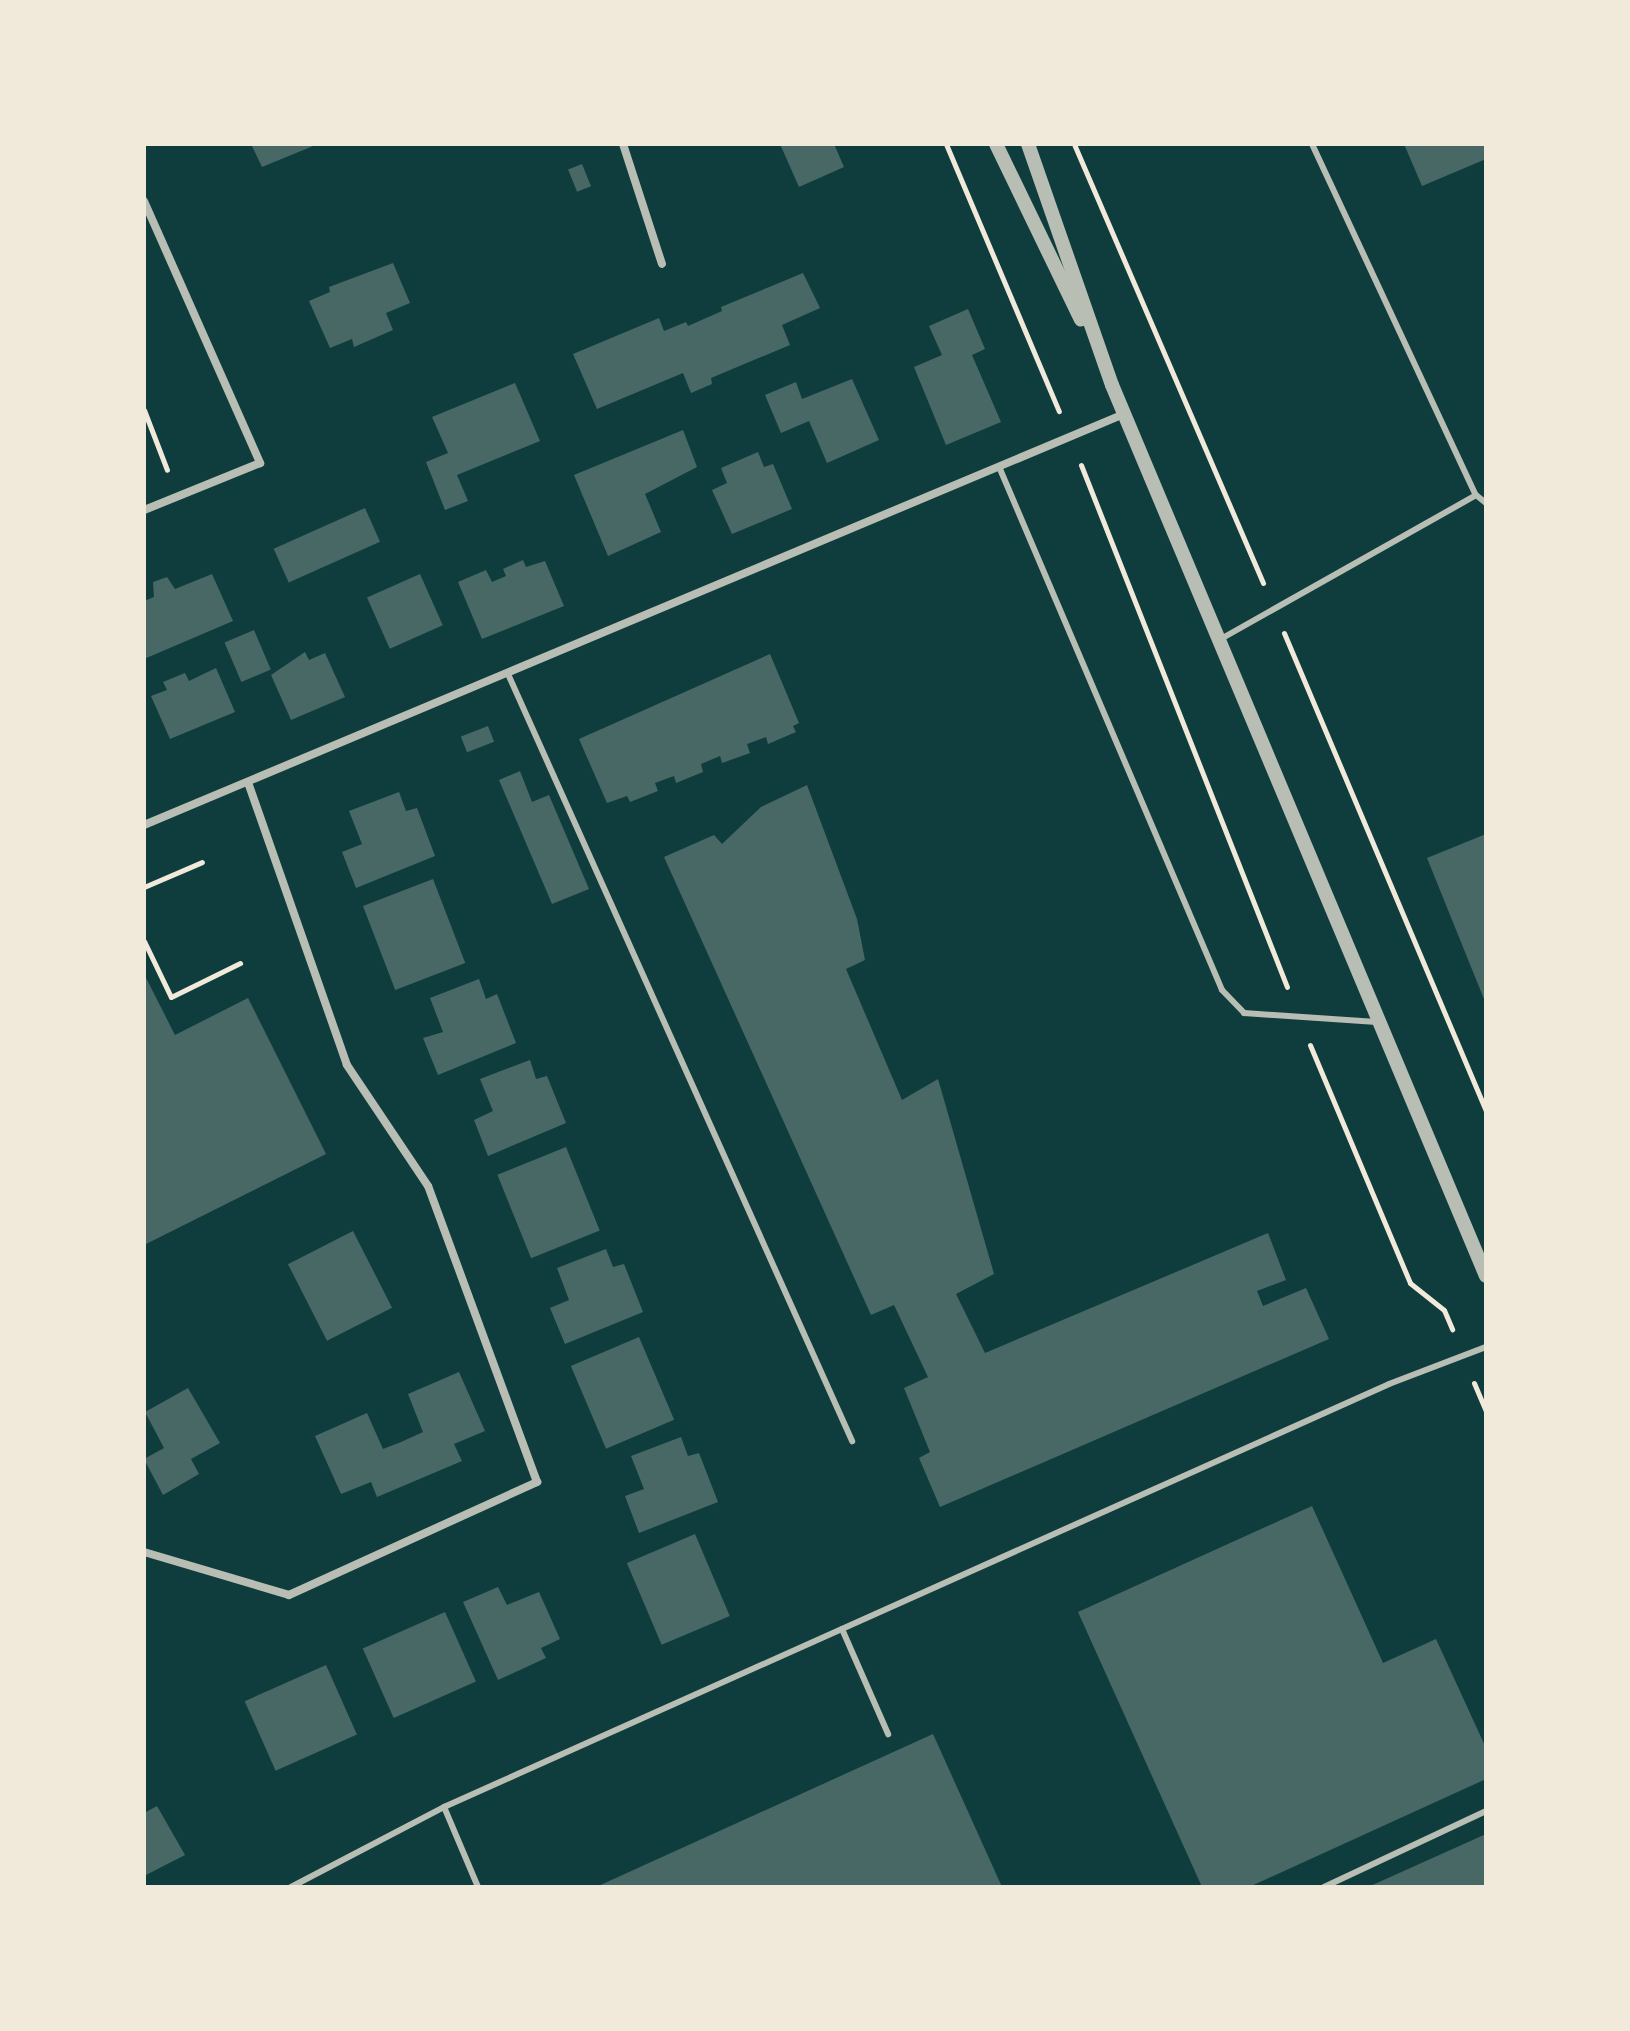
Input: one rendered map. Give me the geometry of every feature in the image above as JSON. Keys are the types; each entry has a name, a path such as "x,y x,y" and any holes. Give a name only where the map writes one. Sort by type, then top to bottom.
{"street":[{"path":"623,144 662,264"},
{"path":"996,144 1112,385 1486,1276"},
{"path":"1028,144 1112,385"},
{"path":"144,201 260,463 144,510"},
{"path":"144,825 1000,469 1124,414"},
{"path":"144,1552 289,1595 537,1482 428,1186 347,1065 248,783"}],"lane":[{"path":"1312,144 1476,495 1486,503"},
{"path":"1000,469 1222,990 1244,1013 1379,1022"},
{"path":"1219,640 1476,495"},
{"path":"508,674 852,1441"},
{"path":"291,1887 444,1807 1389,1384 1486,1347"},
{"path":"842,1629 888,1734"},
{"path":"444,1807 478,1887"},
{"path":"1324,1887 1486,1811"}],"path":[{"path":"946,144 1061,417"},
{"path":"144,410 178,496"},
{"path":"1080,463 1298,1016 1410,1283 1444,1310 1486,1411"},
{"path":"144,887 202,862"},
{"path":"144,941 171,997 240,963"}],"building":[{"path":"251,144 318,144 262,167"},
{"path":"780,144 834,144 844,167 799,187"},
{"path":"1404,144 1486,144 1486,159 1422,186"},
{"path":"582,164 591,186 577,192 568,170"},
{"path":"393,263 410,303 386,313 393,330 354,347 352,339 330,348 309,301 330,292 329,287"},
{"path":"803,273 820,308 782,325 790,345 711,378 712,384 691,393 683,373 597,409 573,354 659,318 664,331 686,322 688,326 722,311 721,307"},
{"path":"968,309 985,349 972,355 1001,422 946,445 914,367 942,355 929,326"},
{"path":"852,379 879,440 827,463 809,421 781,433 765,395 796,382 802,399"},
{"path":"515,383 540,441 457,475 468,501 445,510 426,462 448,453 432,417"},
{"path":"683,430 697,467 645,494 661,532 608,556 574,475"},
{"path":"758,452 764,467 773,464 792,509 732,534 712,490 727,483 721,468"},
{"path":"365,508 380,542 289,582 274,549"},
{"path":"523,560 526,567 545,561 564,606 482,639 458,582 486,570 492,582 506,576 503,569"},
{"path":"212,574 233,621 144,659 144,601 154,597 153,582 167,577 175,589"},
{"path":"420,574 443,625 390,649 367,598"},
{"path":"254,630 271,670 241,682 225,643"},
{"path":"305,652 309,660 325,653 345,697 291,720 271,675"},
{"path":"770,654 799,723 793,726 796,732 768,744 766,737 747,744 750,753 722,763 720,756 701,764 703,772 676,783 674,776 655,783 658,791 630,802 627,796 607,803 579,739"},
{"path":"216,668 235,712 170,739 151,696 167,690 163,682 185,673 189,681"},
{"path":"488,726 494,742 467,752 461,736"},
{"path":"520,771 532,802 549,795 589,889 552,904 499,780"},
{"path":"807,785 857,919 865,960 846,969 902,1100 938,1079 994,1274 956,1294 985,1353 1268,1233 1286,1280 1257,1291 1263,1306 1306,1288 1329,1339 940,1507 919,1458 930,1452 904,1388 928,1377 894,1305 871,1315 664,857 714,835 722,844 761,807"},
{"path":"399,792 406,811 417,808 435,856 356,888 342,852 362,844 349,811"},
{"path":"1486,834 1486,1004 1427,858"},
{"path":"433,879 465,963 395,990 363,906"},
{"path":"144,974 175,1035 248,998 326,1154 144,1245"},
{"path":"479,979 486,999 497,994 516,1043 438,1075 423,1038 443,1032 430,998"},
{"path":"530,1060 536,1079 547,1076 566,1123 488,1156 474,1120 493,1111 480,1079"},
{"path":"566,1147 600,1230 531,1258 497,1175"},
{"path":"353,1231 392,1308 327,1341 288,1264"},
{"path":"606,1249 613,1267 624,1264 643,1312 565,1344 550,1308 569,1300 557,1268"},
{"path":"639,1337 674,1420 606,1449 571,1366"},
{"path":"459,1372 485,1431 454,1444 462,1461 377,1497 371,1482 341,1494 315,1436 367,1413 383,1449 401,1442 423,1432 408,1394"},
{"path":"188,1388 220,1443 191,1459 199,1474 163,1495 144,1459 164,1448 145,1412"},
{"path":"681,1437 688,1456 699,1453 718,1502 639,1533 625,1496 644,1489 631,1456"},
{"path":"1312,1506 1383,1663 1436,1639 1486,1748 1486,1779 1249,1887 1202,1887 1078,1612"},
{"path":"695,1534 730,1616 662,1645 627,1563"},
{"path":"498,1587 507,1605 539,1592 560,1639 541,1648 546,1658 498,1680 463,1602"},
{"path":"445,1612 476,1681 394,1718 363,1649"},
{"path":"326,1665 357,1734 276,1771 245,1701"},
{"path":"933,1734 1002,1887 596,1887"},
{"path":"157,1806 185,1855 144,1876 144,1813"},
{"path":"1486,1834 1486,1887 1368,1887 1417,1865"}]}
